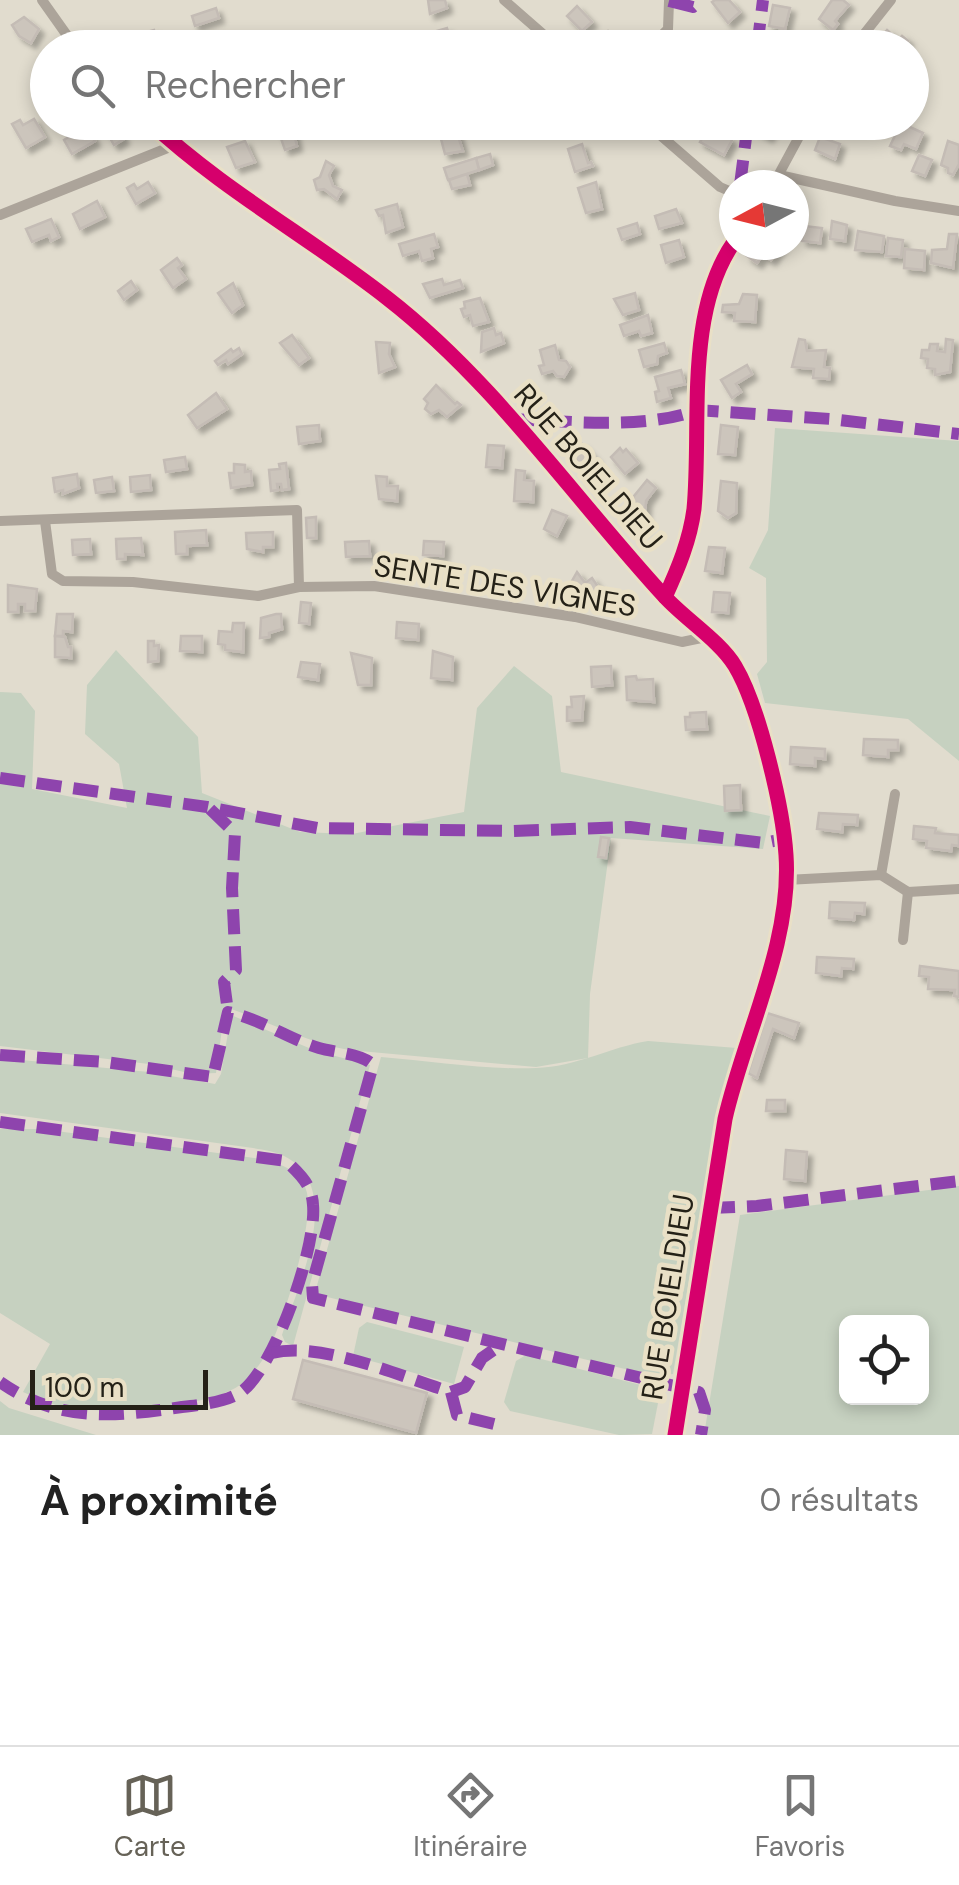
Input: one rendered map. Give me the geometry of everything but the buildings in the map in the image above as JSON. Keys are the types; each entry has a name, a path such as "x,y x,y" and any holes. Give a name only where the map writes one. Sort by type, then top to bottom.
{"street":[{"path":"42,0 63,30"},
{"path":"504,0 539,30"},
{"path":"868,30 892,0"},
{"path":"667,30 669,2"},
{"name":"RUE BOIELDIEU","path":"170,140 419,324 510,419 665,597 735,666 750,700 784,839 786,880 761,1000 725,1120 675,1435"},
{"path":"666,140 719,186"},
{"path":"781,170 797,140"},
{"path":"0,216 175,145"},
{"path":"809,186 959,211"},
{"path":"665,597 694,512 697,410 709,296 723,260"},
{"path":"0,521 298,510 299,587"},
{"name":"SENTE DES VIGNES","path":"46,521 52,574 63,581 133,582 258,596 299,587 374,586 575,617 682,642 706,638"},
{"path":"882,875 896,794"},
{"path":"786,880 882,875 908,892 959,889"},
{"path":"902,940 908,892"}],"green space":[{"path":"775,428 959,441 959,761 908,719 765,703 757,674 767,662 766,578 749,568 768,530"},
{"path":"116,650 198,737 202,793 300,832 352,834 464,812 477,708 514,666 552,696 561,772 770,816 763,849 611,838 590,994 588,1058 536,1067 349,1050 225,1007 216,1073 193,1074 149,1064 0,1046 0,692 21,693 35,711 32,789 127,808 119,764 85,734 87,685"},
{"path":"231,1015 316,1051 370,1065 293,1346 282,1335 306,1265 315,1214 312,1190 303,1171 284,1156 265,1150 0,1113 0,1058 149,1072 215,1084 221,1074"},
{"path":"648,1041 737,1048 718,1110 673,1374 654,1376 319,1295 316,1289 381,1057 536,1068"},
{"path":"0,1129 42,1129 268,1160 297,1175 307,1193 302,1249 275,1335 248,1378 225,1393 204,1399 124,1410 59,1406 23,1392 50,1344 0,1313"},
{"path":"959,1186 959,1435 704,1435 740,1215"},
{"path":"367,1322 464,1347 454,1384 353,1356 359,1328"},
{"path":"526,1355 652,1388 658,1403 652,1434 619,1435 510,1411 504,1402 516,1361"},
{"path":"0,1401 9,1408 96,1435 0,1435"}],"marked path":[{"path":"669,1 693,7 701,0"},
{"path":"759,30 763,0"},
{"path":"742,170 746,140"},
{"path":"510,419 629,422 697,410 831,419 959,434"},
{"path":"0,778 207,807 317,828 511,831 630,827 764,843 784,839"},
{"path":"210,809 235,833 232,888 236,970 224,982 228,1012"},
{"path":"0,1055 105,1062 213,1077 228,1012 308,1044 368,1061 373,1065 312,1284 313,1298 699,1392 705,1410 701,1435"},
{"path":"0,1122 286,1161 308,1186 313,1205 308,1248 291,1305 267,1358 241,1392 197,1405 88,1414 44,1405 0,1382"},
{"path":"710,1208 757,1206 959,1181"},
{"path":"451,1392 465,1387 482,1358 502,1344"},
{"path":"272,1353 314,1352 386,1370 451,1392 457,1415 494,1424"}],"cycle path":[{"path":"170,140 387,298 463,366 665,597 721,648 744,684 775,785 784,835 786,888 774,955 725,1119 675,1435"},
{"path":"665,597 690,532 701,336 708,302 724,260"}]}
